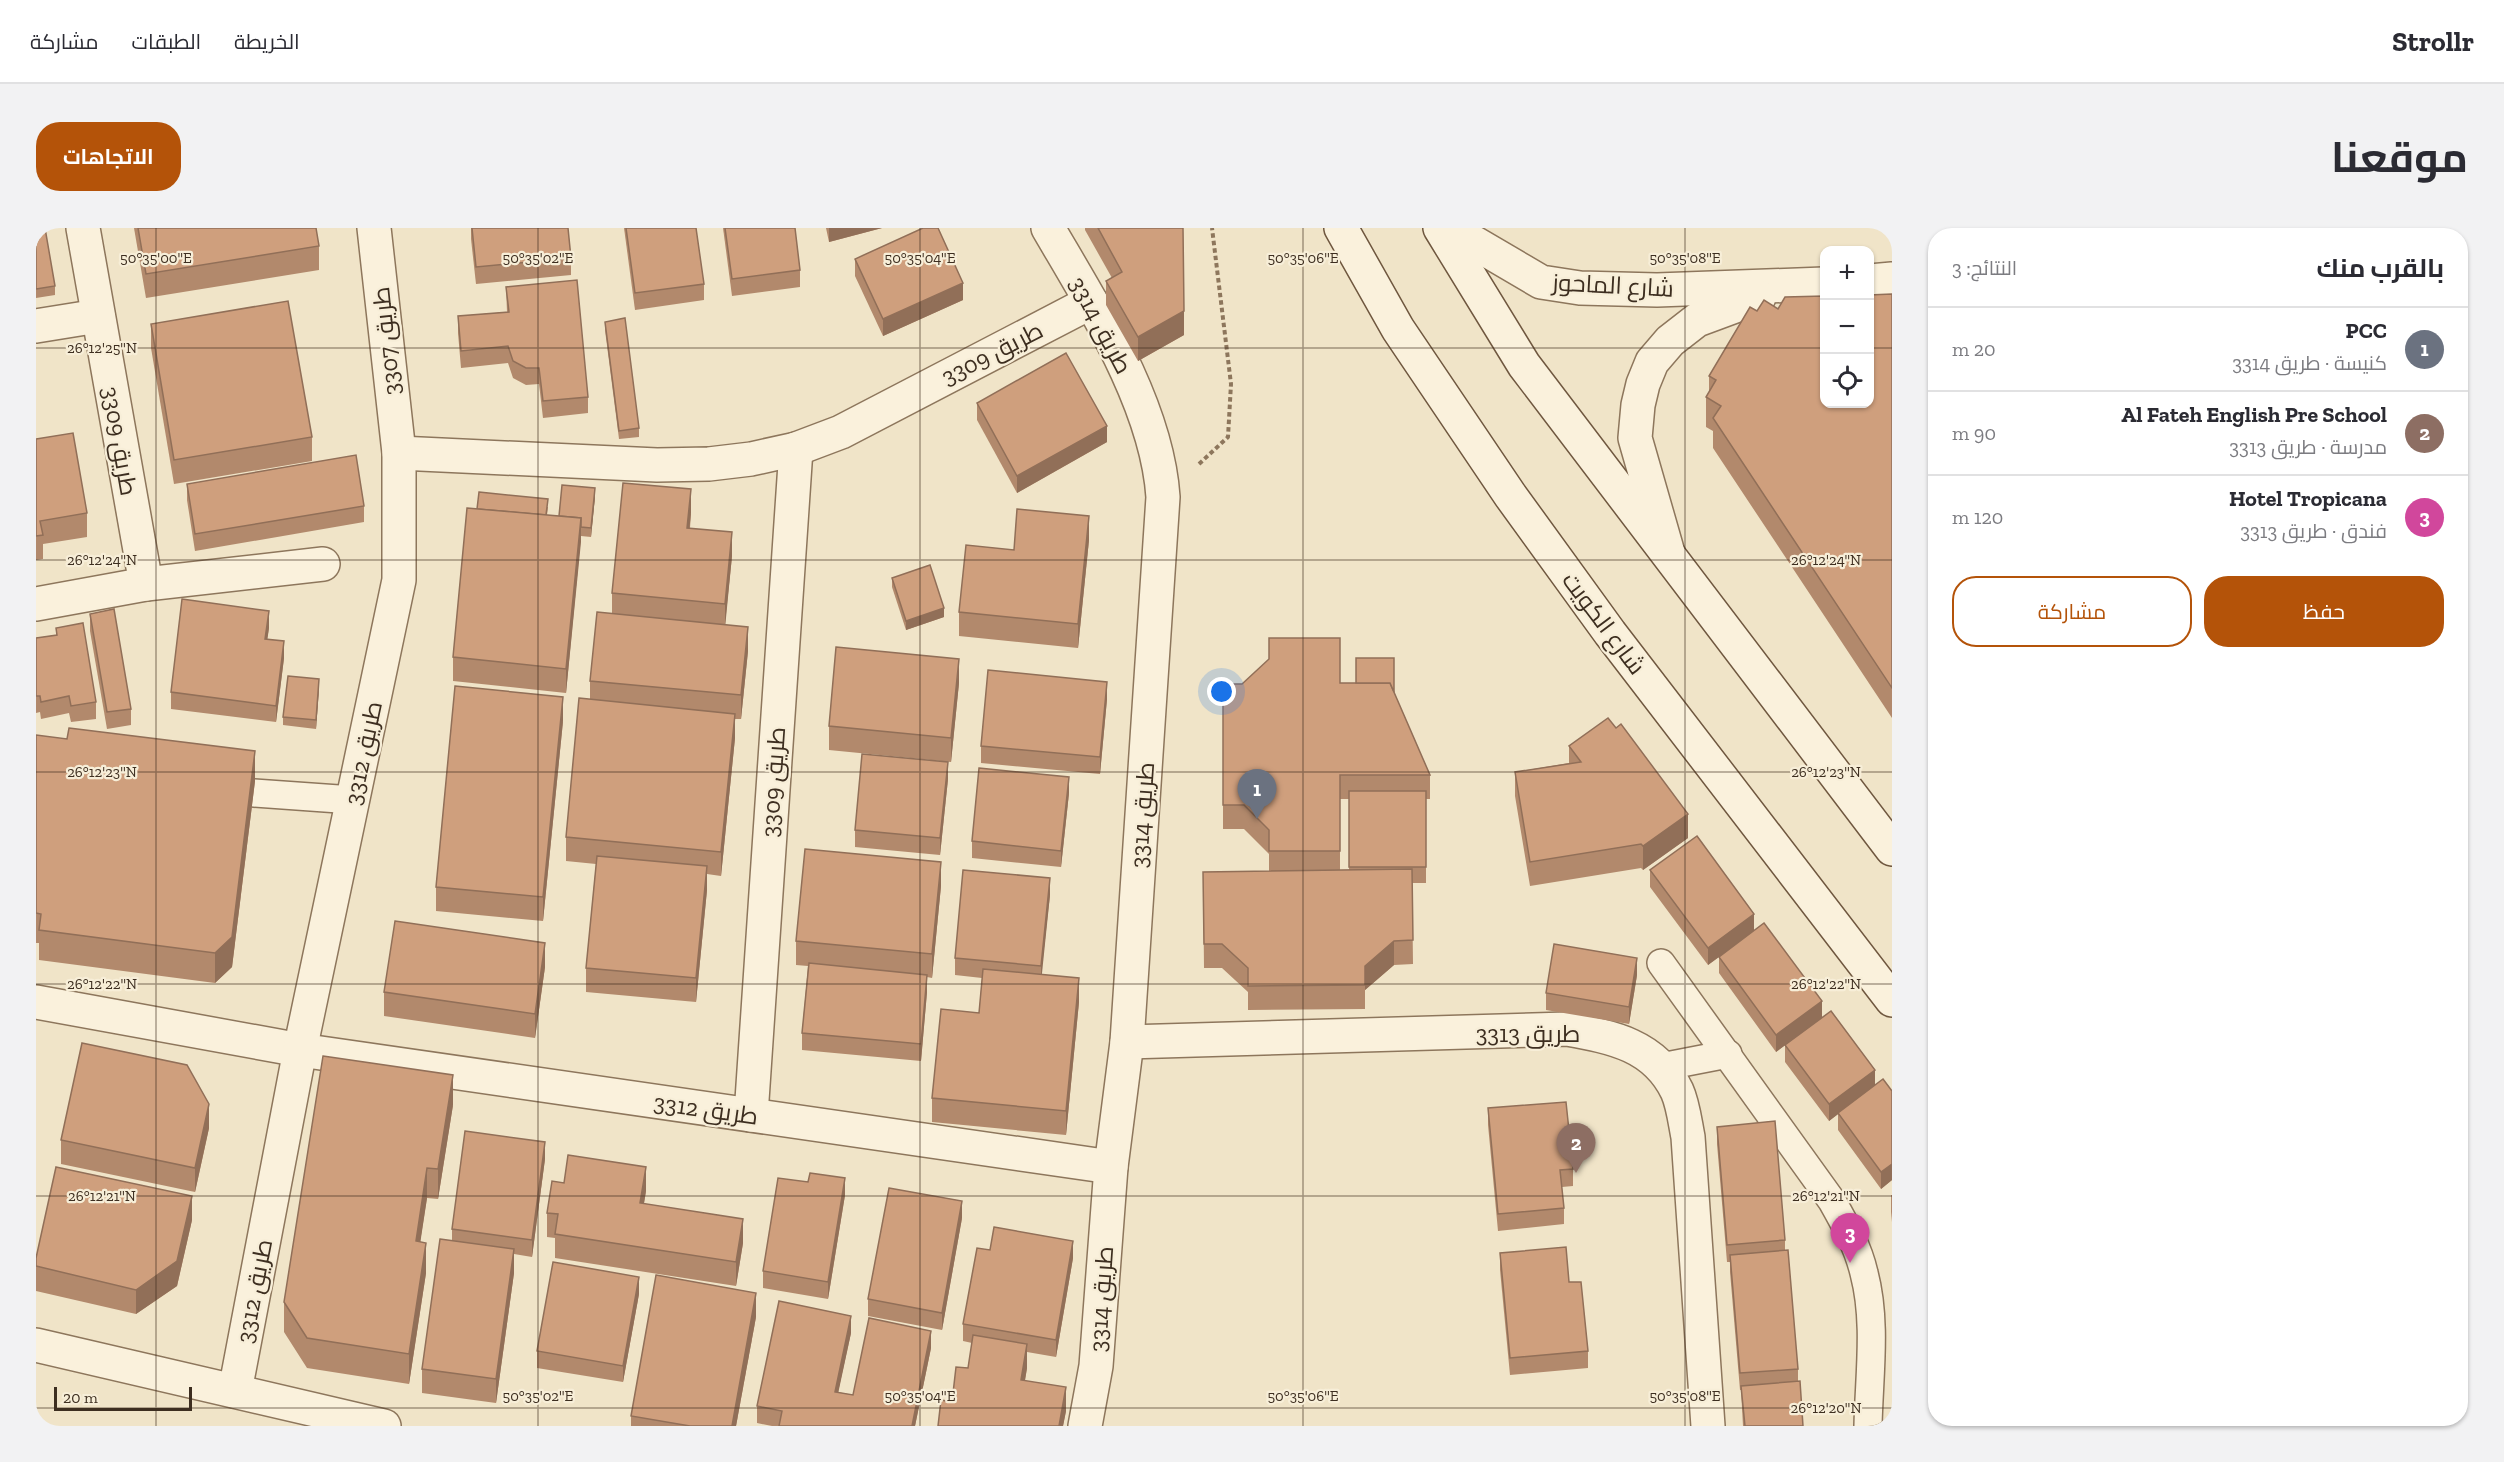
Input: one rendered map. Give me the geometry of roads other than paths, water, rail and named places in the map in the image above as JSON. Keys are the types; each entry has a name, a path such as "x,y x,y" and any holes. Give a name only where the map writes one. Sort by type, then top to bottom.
{"street":[{"name":"طريق 3309","path":"83,228 146,584"},
{"name":"طريق 3307","path":"374,228 399,453"},
{"name":"طريق 3314","path":"1048,228 1091,302 1138,396 1161,467 1163,496 1127,1042 1112,1167 1096,1366 1085,1426"},
{"name":"شارع الكويت","path":"1341,228 1398,329 1517,504 1610,633 1892,1000"},
{"path":"1440,228 1524,365 1892,849"},
{"name":"شارع الماحوز","path":"1449,228 1541,282 1580,288 1657,290 1820,284"},
{"path":"1874,281 1892,279"},
{"name":"شارع الماحوز","path":"1668,555 1635,438 1638,405 1652,362 1670,341 1696,320 1792,286"},
{"name":"طريق 3309","path":"399,453 657,465 710,464 752,459 795,449 841,432 1091,302"},
{"path":"36,326 98,316"},
{"name":"طريق 3309","path":"752,1115 795,449"},
{"name":"طريق 3312","path":"235,1391 300,1050 399,580 399,453"},
{"path":"36,604 146,584 323,564"},
{"name":"طريق 3312","path":"36,1002 300,1050 1112,1167"},
{"name":"طريق 3313","path":"1127,1042 1567,1029 1636,1047 1661,1066 1677,1092 1688,1137 1708,1426"},
{"path":"36,1345 384,1426"}],"lane":[{"path":"254,793 353,800"},
{"path":"1661,963 1832,1201 1849,1231 1864,1273 1871,1321 1868,1426"},
{"path":"1661,1066 1728,1054"}],"place":[{"name":"PCC","path":"1257,819"},
{"name":"Al Fateh English Pre School","path":"1576,1173"},
{"name":"Hotel Tropicana","path":"1850,1263"}]}
